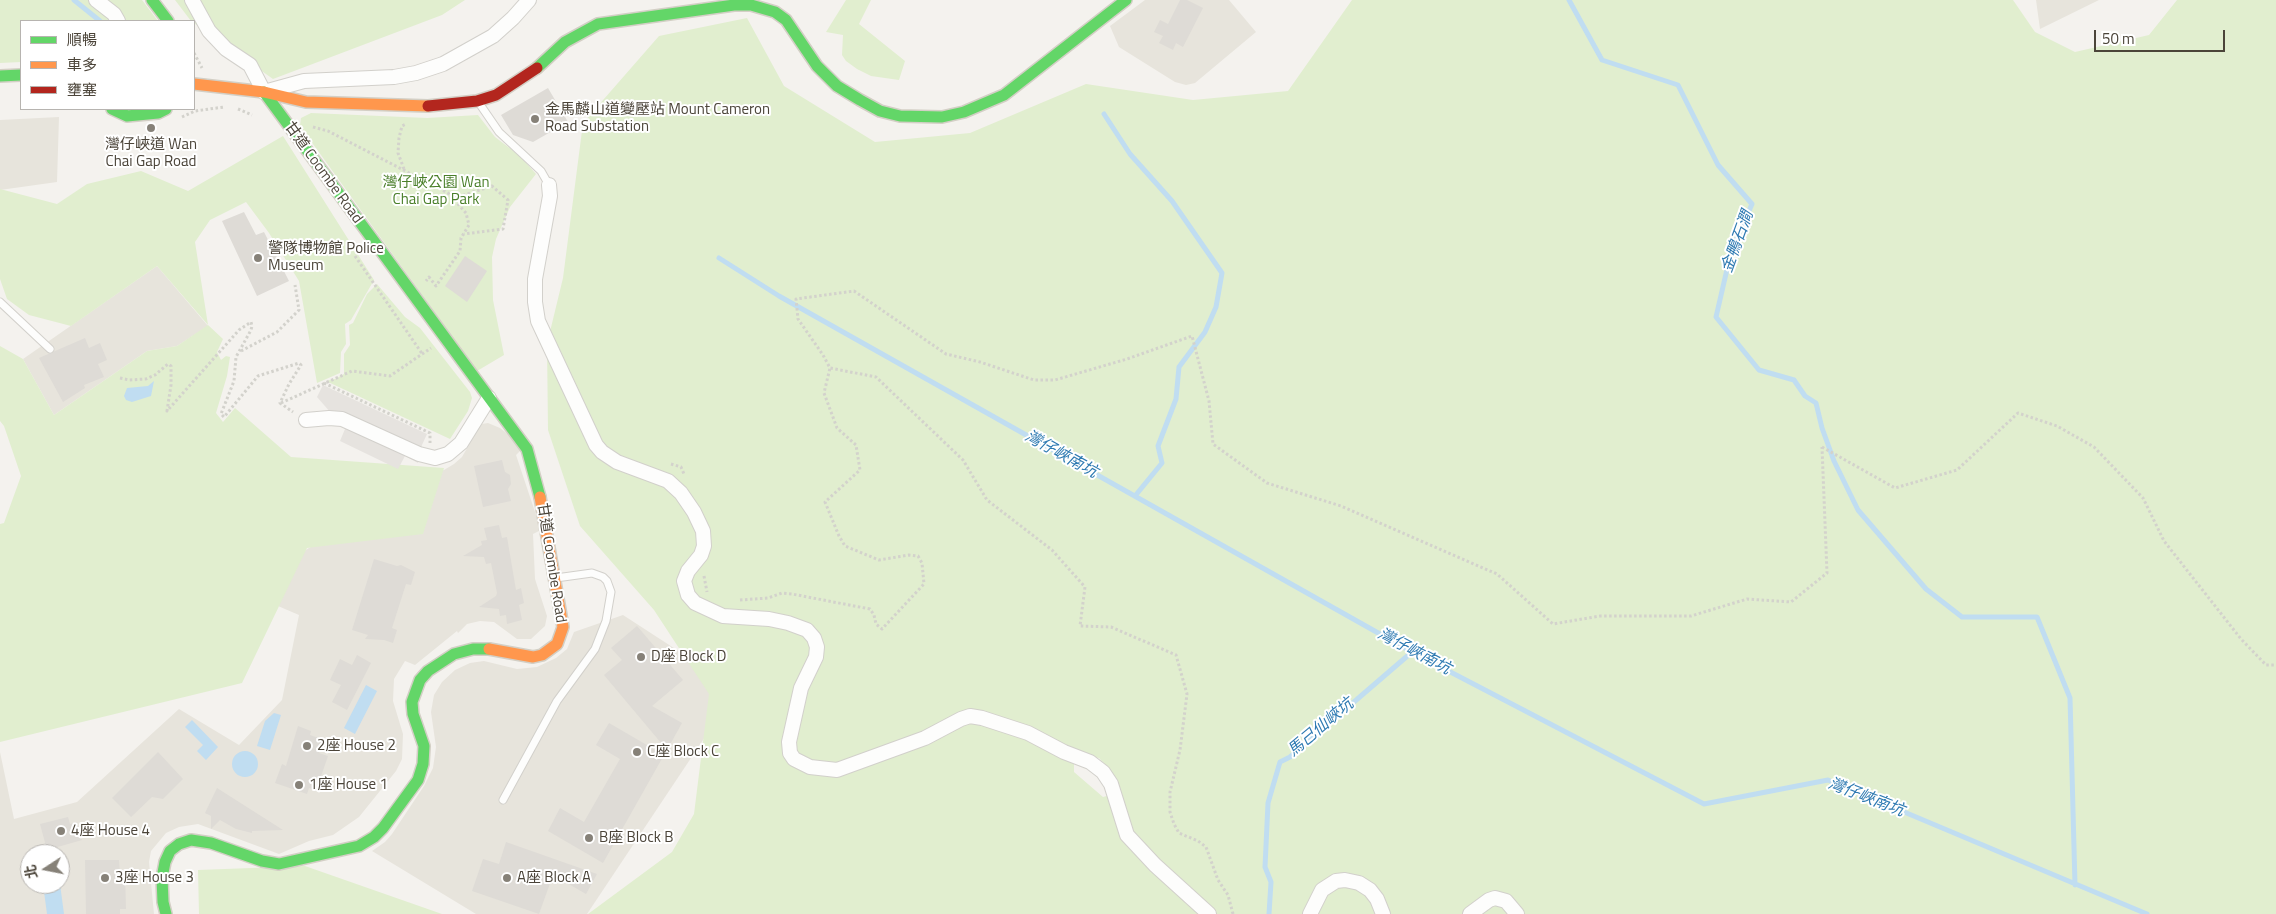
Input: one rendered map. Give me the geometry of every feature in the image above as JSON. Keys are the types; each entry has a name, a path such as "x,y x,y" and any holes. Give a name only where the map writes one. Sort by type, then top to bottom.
{"street":[{"path":"96,0 114,14 117,20"},
{"path":"152,0 167,20"},
{"path":"192,0 209,31 226,49 250,65 264,92"},
{"path":"264,92 304,81 394,77 416,73 443,64 492,36 513,18 529,0"},
{"path":"195,84 264,92 306,102 426,106 477,101 496,95 531,73 565,42 598,24 734,5 766,5 786,20 817,66 837,86 880,110 900,116 942,117 964,112 1004,95 1126,0"},
{"path":"0,76 20,75"},
{"name":"甘道 Coombe Road","path":"166,914 162,894 165,862 170,851 179,844 191,840 211,844 262,861 279,864 359,846 374,837 383,828 418,780 423,764 424,746 413,714 412,702 420,680 428,671 454,654 473,648 492,649 533,657 551,651 557,644 562,627 549,539 535,473 527,449 264,92"},
{"path":"114,110 127,116 140,116 164,110"},
{"path":"549,186 550,196 535,279 535,302 538,321 596,445 602,452 617,462 668,481 681,493 694,512 703,531 704,546 701,555 688,571 684,581 688,595 695,603 723,616 788,622 807,630 814,638 817,647 816,657 801,688 789,742 789,750 794,759 810,767 837,770 918,741 970,716 1028,733 1064,752 1090,762 1102,772 1111,784 1128,835 1155,865 1209,914"},
{"path":"306,420 342,419 419,454 435,458 448,454 461,443 488,398"},
{"path":"1310,914 1322,890 1331,883 1345,880 1359,883 1370,890 1377,899 1383,914"},
{"path":"1470,914 1495,898 1506,901 1518,914"}],"lane":[{"path":"477,101 500,132 541,171 549,186"},
{"path":"0,302 50,349"},
{"path":"503,800 557,701 595,649 608,614 611,592 607,581 603,577 592,573 555,578"}],"path":[{"path":"405,170 398,153 402,126 426,106"},
{"path":"212,107 226,107"},
{"path":"233,108 252,115"},
{"path":"311,126 328,131 448,193 466,214 469,225 460,245 460,251 436,286 429,276 426,280 434,290"},
{"path":"454,200 464,194 492,186 508,200 503,229 464,234"},
{"path":"356,256 423,355"},
{"path":"236,357 243,349 278,332 299,310 295,285"},
{"path":"734,600 768,598 782,593 870,609 876,624 882,629 924,584 922,563 918,556 909,555 879,560 845,546 825,502 860,470 856,446 837,428 824,393 830,368 798,319 796,299 854,291 946,354 980,362 1034,380 1055,380 1127,359 1192,336 1209,401 1213,444 1267,483 1341,506 1497,574 1553,624 1600,616 1691,616 1746,600 1791,602 1827,573 1822,447 1895,488 1957,470 2018,413 2057,426 2094,447 2143,498 2164,541 2241,639 2266,664 2276,664"},
{"path":"120,378 129,380 146,379 155,375 168,364 171,366 171,385 167,411 239,330 251,322 251,330 236,357 234,381 221,414 224,417 258,376 299,363 301,366 289,384 280,403"},
{"path":"280,403 352,371 390,376 439,343"},
{"path":"830,368 876,376 963,460 987,500 1052,550 1085,587 1080,626 1111,627 1176,655 1187,694 1180,750 1170,792 1170,812 1179,832 1198,840 1206,847 1218,880 1228,895 1233,914"},
{"path":"324,383 430,433 430,446 435,447"},
{"path":"280,403 306,420"},
{"path":"667,464 680,467 685,475"},
{"path":"706,571 704,584 706,591 710,594"}],"shaded area":[{"path":"1145,0 1229,0 1256,32 1195,83 1186,85 1175,82 1119,47 1110,26"},
{"path":"2036,0 2099,0 2040,29"},
{"path":"59,117 57,182 0,190 0,120"},
{"path":"157,266 208,326 177,346 147,351 54,415 23,359"},
{"path":"323,385 427,434 422,445 418,463 405,456 398,469 340,441 345,429 317,397"},
{"path":"488,423 500,428 513,438 521,450 516,455 541,530 533,534 535,579 547,616 545,626 531,639 517,639 494,622 480,621 467,624 415,665 405,661 394,679 393,701 403,734 402,759 396,771 359,817 333,835 309,841 279,854 198,824 179,827 166,833 151,851 149,862 154,914 0,914 0,752 14,819 77,802 179,709 239,745 282,700 299,615 278,606 301,553 427,474 444,470 454,464 462,457 482,424"},
{"path":"623,615 737,689 587,914 476,914 372,851 385,842 392,834 424,786 433,768 436,747 431,712 434,695 442,682 455,670 470,663 484,661 517,669 537,667 556,658 567,649 574,632"}],"green space":[{"path":"0,0 142,0 157,20 20,20 20,62 0,63"},
{"path":"175,0 465,0 442,15 273,79 195,24 195,20 190,20"},
{"path":"846,0 871,0 859,24 905,61 899,80 871,76 857,69 846,61 842,55 843,35 826,32"},
{"path":"1352,0 2013,0 2035,32 2075,52 2149,35 2177,0 2276,0 2276,914 588,914 672,852 694,814 709,694 654,610 580,526 548,430 547,344 563,278 583,123 659,36 747,18 784,86 875,142 970,133 1086,84 1193,100 1288,91","holes":["1079,755 1099,758 1110,770 1118,793 1103,797 1074,772 1074,760"]},
{"name":"灣仔峽公園 Wan Chai Gap Park","path":"311,113 427,118 478,115 495,137 520,156 536,174 510,207 496,239 492,257 493,300 504,355 477,371 300,126 301,118"},
{"path":"283,136 374,280 351,320 345,324 346,344 341,352 340,373 317,383 299,281 269,233 246,202 210,220 195,242 208,325 157,266 71,326 29,315 7,299 0,279 0,189 57,204 87,184 141,171 188,191"},
{"path":"377,284 405,317 420,328 470,392 472,398 468,411 450,439 326,381 344,374 344,354 350,345 349,325 353,323 367,294"},
{"path":"208,325 223,339 217,352 221,360 226,356 230,357 227,376 216,413 223,422 235,408 291,457 444,468 423,534 307,548 242,683 0,742 0,524 4,523 21,476 4,426 0,421 0,346 23,359 54,415 147,351 177,346"},
{"path":"305,866 442,914 199,914 198,870"}],"water":[{"path":"154,381 151,396 132,402 126,400 124,396 127,388 148,386"},
{"path":"366,685 377,691 355,734 344,728"},
{"path":"274,713 281,715 270,750 257,746 265,721"},
{"path":"192,720 218,747 206,760 197,751 203,745 185,727"},
{"path":"245,751 254,755 258,764 254,773 245,777 236,773 232,764 236,755"},
{"path":"44,894 61,894 64,914 47,914"}],"building":[{"path":"1180,0 1187,0 1203,8 1183,47 1176,43 1173,50 1159,43 1163,36 1154,32 1160,20 1168,24"},
{"name":"金馬麟山道變壓站 Mount Cameron Road Substation","path":"548,88 568,122 533,142 513,135 501,115"},
{"name":"警隊博物館 Police Museum","path":"244,212 256,235 264,232 289,281 257,296 222,221"},
{"path":"465,256 487,271 467,302 445,286"},
{"path":"85,338 89,348 100,343 107,360 98,364 104,377 84,385 85,388 63,402 39,358"},
{"path":"502,460 505,472 510,475 511,484 508,489 511,501 483,507 474,466"},
{"path":"499,525 502,538 507,537 516,590 521,588 524,603 519,605 522,620 507,624 506,615 500,616 499,609 479,607 496,596 497,593 491,563 486,564 484,557 463,556 482,545 481,541 487,540 484,528"},
{"path":"374,559 397,566 401,565 415,572 411,585 406,584 392,628 397,630 393,643 384,640 365,639 368,635 352,630"},
{"name":"D座 Block D","path":"637,626 683,680 652,706 682,723 667,750 604,675 622,660 611,648"},
{"path":"357,655 371,663 347,710 332,702 341,685 330,680 340,659 352,665"},
{"path":"609,723 664,755 603,863 548,831 560,808 584,822 620,759 596,745"},
{"path":"298,726 311,731 310,735 324,740 319,753 328,756 316,791 309,788 307,794 275,783 282,764 286,766"},
{"path":"158,752 183,779 163,799 152,797 131,817 112,798"},
{"path":"217,788 283,830 252,831 252,833 236,829 220,820 211,829 211,816 205,813"},
{"name":"4座 House 4","path":"68,817 70,824 77,822 82,840 68,844 45,844 40,824"},
{"name":"A座 Block A","path":"506,842 597,874 586,894 553,875 539,914 472,891 483,859 499,864"},
{"path":"85,860 119,860 120,873 125,873 126,909 120,909 120,914 86,914"}],"waterway":[{"path":"74,0 99,20"},
{"name":"金鴨石澗","path":"1569,0 1602,60 1678,85 1718,165 1752,204 1731,252 1716,317 1759,370 1794,380 1805,396 1816,403 1822,428 1834,461 1858,510 1926,589 1962,617 2037,617 2070,698 2075,885"},
{"path":"1104,114 1130,154 1172,201 1222,273 1216,307 1205,332 1179,367 1176,399 1158,446 1162,463 1135,496"},
{"name":"灣仔峽南坑","path":"719,258 779,296 1412,652 1704,804 1828,780 2147,914"},
{"name":"馬己仙峽坑","path":"1269,914 1271,882 1265,867 1268,803 1280,762 1290,757 1412,652"}],"traffic: fast":[{"path":"152,0 167,20"},
{"path":"537,68 565,42 598,24 734,5 751,5 775,12 786,20 817,66 837,86 860,100 880,111 900,116 942,117 964,112 1004,95 1126,0"},
{"path":"0,76 20,75"},
{"path":"264,92 527,449 540,497"},
{"path":"114,110 127,116 158,113 164,110"},
{"path":"166,914 163,902 162,878 165,862 170,851 179,844 191,840 211,843 262,861 279,864 359,846 374,837 383,828 418,780 423,764 424,746 413,714 412,702 420,680 428,671 454,654 473,649 489,649"}],"traffic: slow":[{"path":"195,84 264,92 306,102 428,106"},
{"path":"489,649 533,657 542,655 557,644 563,627 540,497"}],"traffic: jam":[{"path":"428,106 477,101 496,95 537,68"}],"place":[{"name":"金馬麟山道變壓站 Mount Cameron Road Substation","path":"535,119"},
{"name":"灣仔峽道 Wan Chai Gap Road","path":"151,128"},
{"name":"警隊博物館 Police Museum","path":"258,258"},
{"name":"D座 Block D","path":"641,657"},
{"name":"2座 House 2","path":"307,746"},
{"name":"C座 Block C","path":"637,752"},
{"name":"1座 House 1","path":"299,785"},
{"name":"4座 House 4","path":"61,831"},
{"name":"B座 Block B","path":"589,838"},
{"name":"3座 House 3","path":"105,878"},
{"name":"A座 Block A","path":"507,878"}]}
